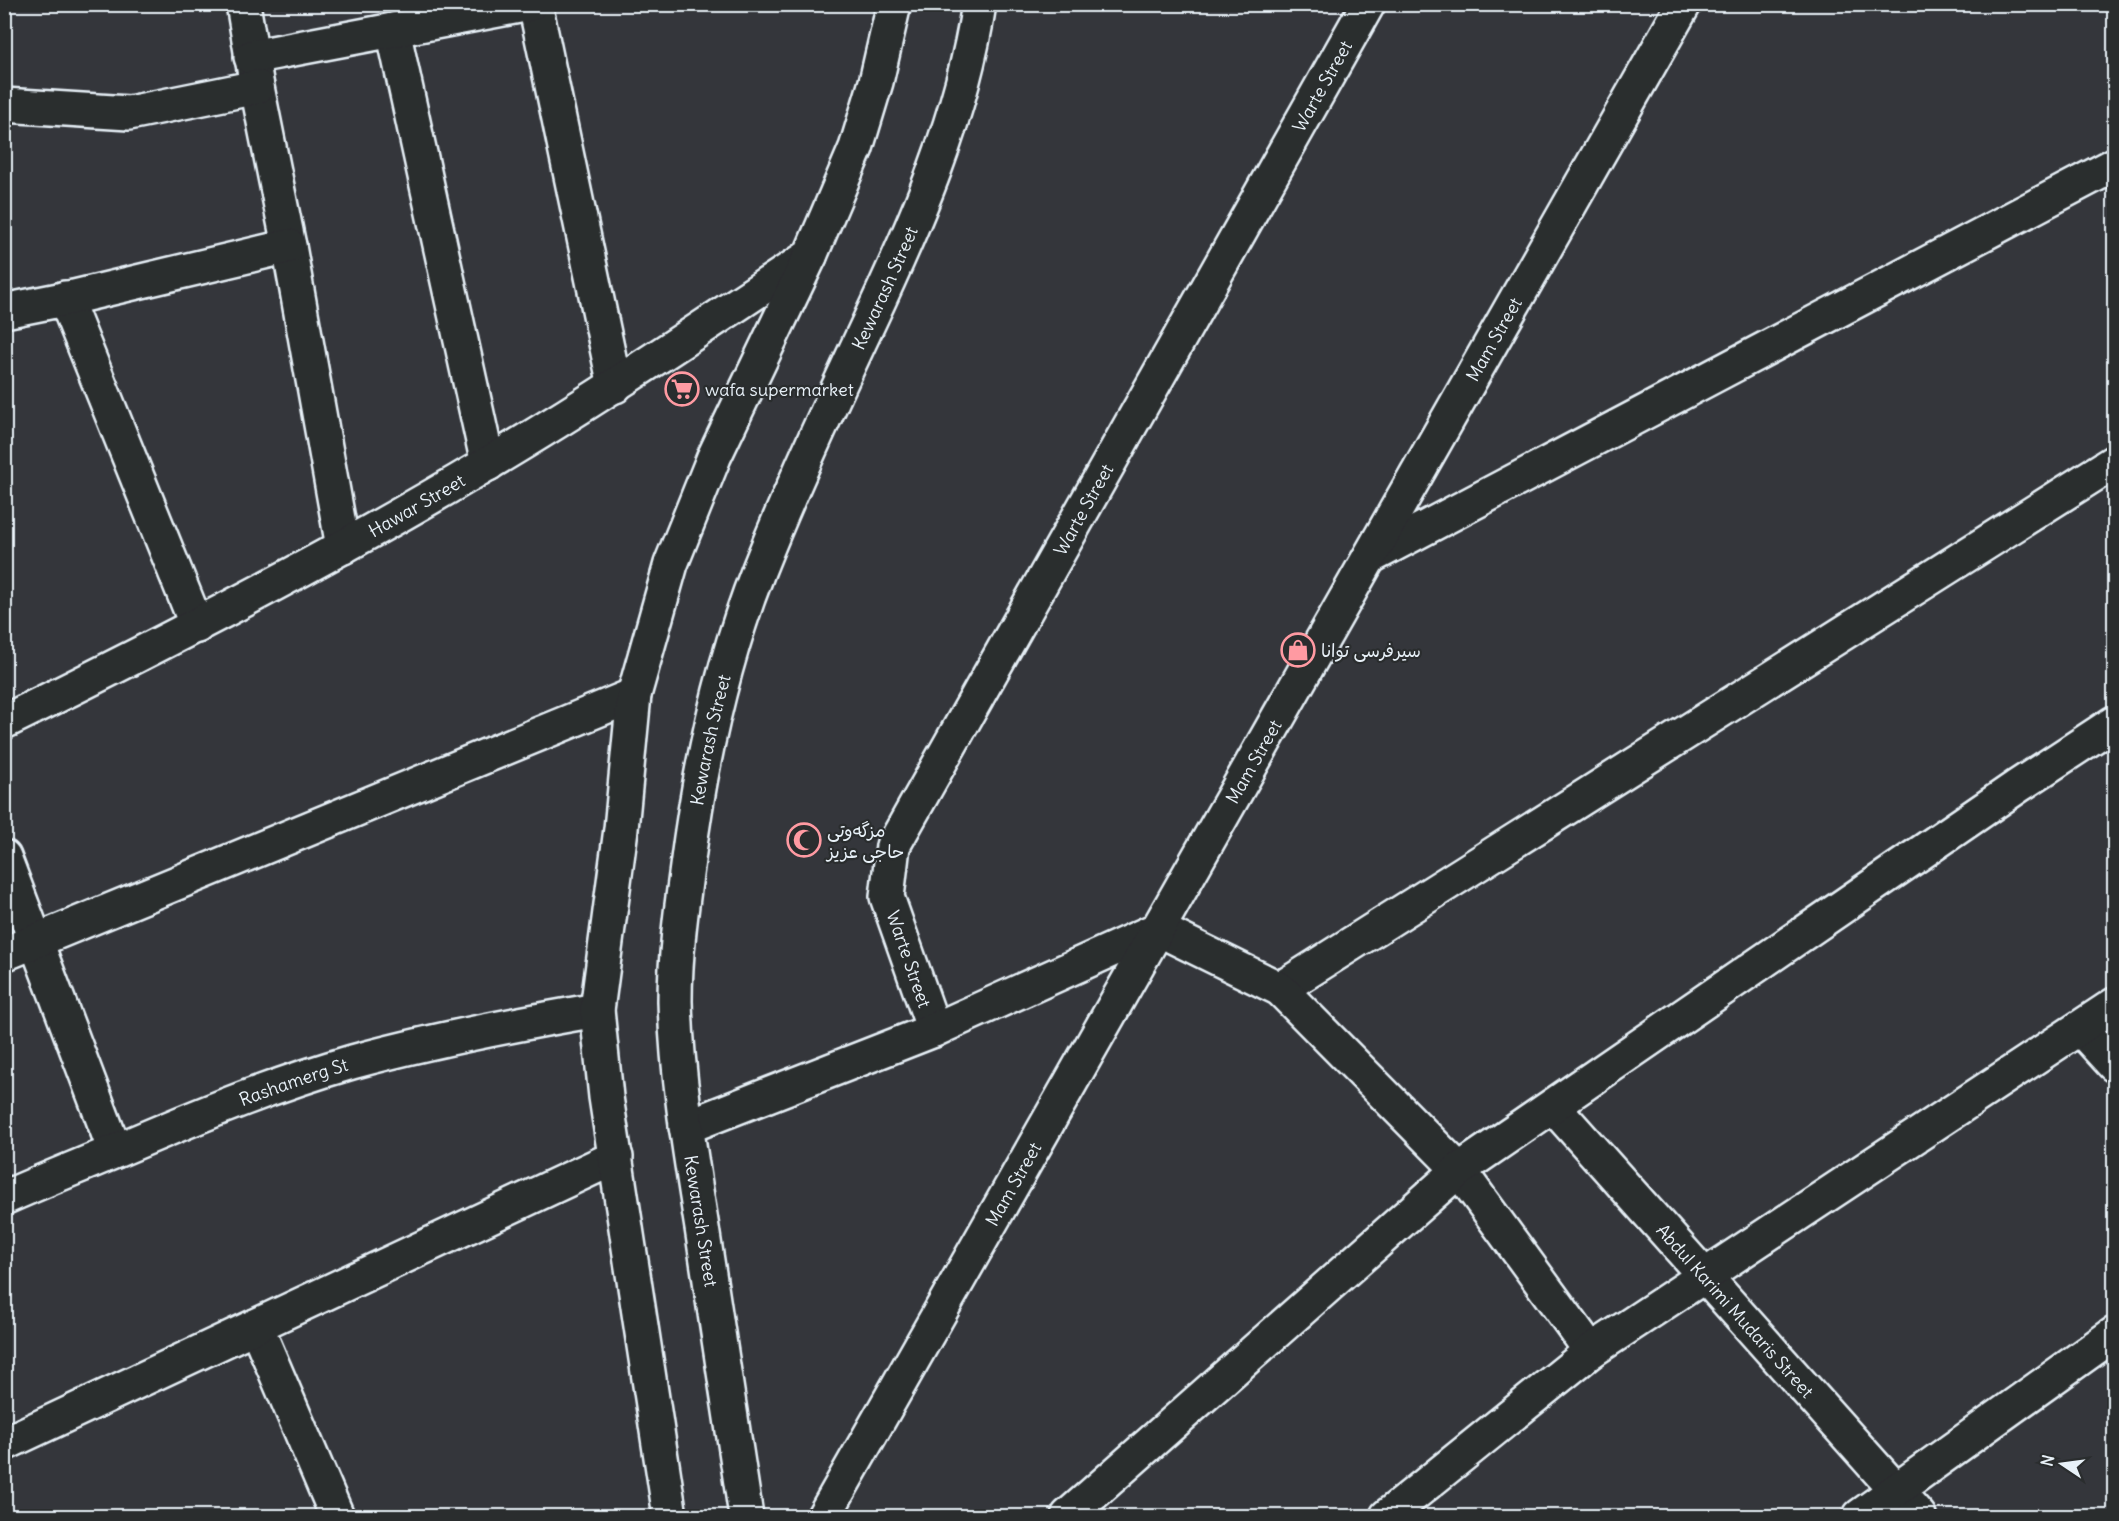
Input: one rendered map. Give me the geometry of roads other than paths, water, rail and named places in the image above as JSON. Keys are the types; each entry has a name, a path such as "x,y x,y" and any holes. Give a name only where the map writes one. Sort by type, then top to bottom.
{"street":[{"path":"243,4 343,547"},
{"path":"4,105 129,113 393,30 530,4"},
{"path":"536,4 615,386"},
{"path":"670,1516 606,1097 597,1010 621,829 634,695 671,564 710,467 810,256 856,148 876,82 894,4"},
{"name":"Kewarash Street","path":"746,1516 686,1127 677,1038 675,996 678,931 691,838 723,672 758,572 801,469 915,221 948,133 974,35 979,4"},
{"name":"Mam Street","path":"824,1516 1684,4"},
{"name":"Warte Street","path":"934,1030 887,897 893,846 1358,14"},
{"path":"393,30 488,464"},
{"path":"1370,557 2115,165"},
{"path":"4,311 289,246"},
{"name":"Hawar Street","path":"4,722 197,626 343,547 488,464 615,386 810,256"},
{"path":"65,298 197,626"},
{"path":"1280,989 2115,462"},
{"path":"4,954 634,695"},
{"path":"1068,1516 1459,1170 2018,786 2115,723"},
{"path":"4,857 38,941 115,1151"},
{"path":"686,1127 934,1030 1158,929 1280,989 1459,1170 1592,1351"},
{"path":"1387,1516 1592,1351 2115,1005"},
{"name":"Rashamerg St","path":"4,1198 192,1118 351,1063 463,1035 597,1010"},
{"path":"2080,1028 2115,1065"},
{"name":"Abdul Karimi Mudaris Street","path":"1553,1106 1919,1516"},
{"path":"4,1444 616,1157"},
{"path":"256,1326 337,1516"},
{"path":"1860,1516 2115,1334"}],"place":[{"name":"wafa supermarket","path":"682,389"},
{"name":"سيرفرسى توانا","path":"1298,650"},
{"name":"مزگەوتی حاجی عزیز","path":"804,840"}]}
